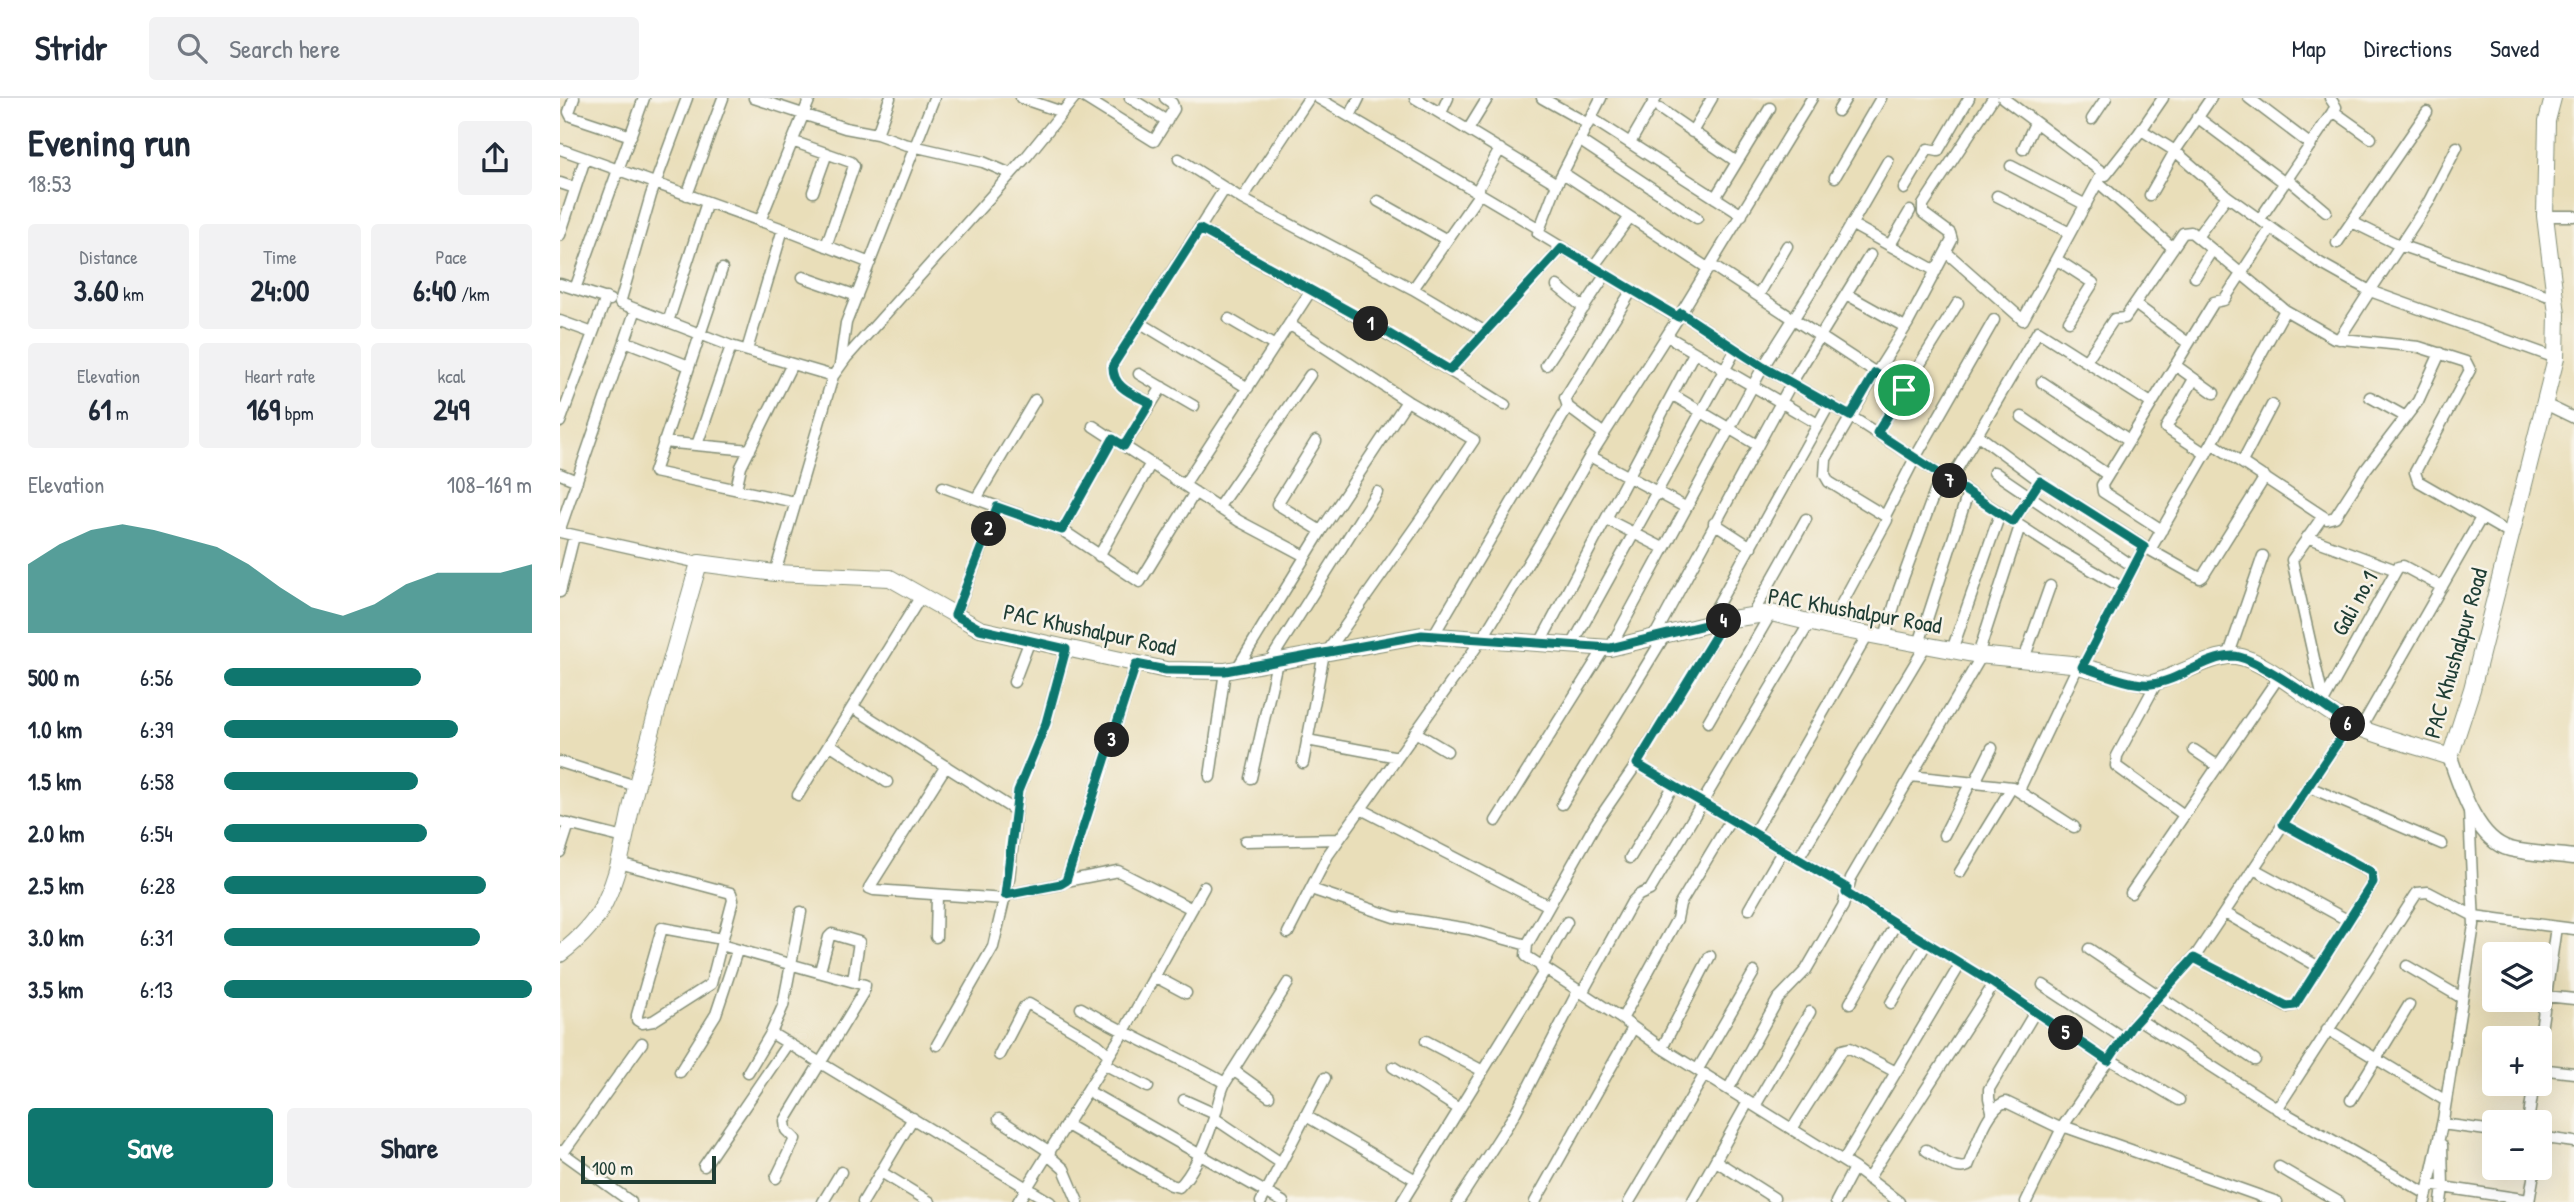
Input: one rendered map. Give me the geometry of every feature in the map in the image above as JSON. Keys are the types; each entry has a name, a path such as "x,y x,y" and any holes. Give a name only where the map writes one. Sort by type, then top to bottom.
{"main road":[{"name":"PAC Khushalpur Road","path":"699,563 775,573 890,578 980,629 1178,671 1231,671 1422,635 1608,648 1725,620 1772,613 1829,627 1980,655 2080,667 2149,684 2236,656 2258,664 2355,726 2449,757 2472,689 2556,358 2555,298 2545,216 2547,121 2552,99"},
{"path":"560,954 573,943 604,905 619,863 636,786 699,563"}],"street":[{"path":"575,289 631,136 642,98"},
{"path":"620,303 655,183 687,98"},
{"path":"687,195 723,98"},
{"path":"754,98 769,100 845,128 983,162 1011,174"},
{"path":"760,221 810,98"},
{"path":"877,134 890,98"},
{"path":"775,573 836,372 846,323 934,98"},
{"path":"1021,98 1062,112"},
{"path":"836,372 1011,174 1074,98"},
{"path":"1085,98 1150,141 1157,139 1174,106 1165,98"},
{"path":"1130,98 1167,121"},
{"path":"1242,199 1309,98"},
{"path":"1318,98 1333,102 1350,116 1538,228"},
{"path":"1350,116 1359,98"},
{"path":"1415,98 1557,184"},
{"path":"1441,113 1448,98"},
{"path":"1542,98 1630,143 1742,215"},
{"path":"1601,98 1557,184 1538,228 1540,235 1632,290 1680,315 1763,367 1830,403 2000,514 2123,588"},
{"path":"1692,132 1713,98"},
{"path":"1289,933 1339,839 1482,639 1590,456 1742,215 1810,102 1798,98"},
{"path":"1838,111 1846,98"},
{"path":"1835,177 1881,98"},
{"path":"1904,189 1928,149 1938,150 1969,98"},
{"path":"1885,516 1829,482 1825,475 1826,459 1875,373 1905,327 1946,252 1952,236 1923,213 1923,205 1993,98"},
{"path":"2003,98 2100,178 2174,248"},
{"path":"2092,119 2106,98"},
{"path":"2023,320 2100,178 2109,173 2163,98"},
{"path":"2151,195 2175,151 2211,98"},
{"path":"2249,98 2311,145"},
{"path":"2260,219 2333,111 2336,104 2330,98"},
{"path":"1468,130 1487,99"},
{"path":"1630,143 1658,104 1692,132 1737,162"},
{"path":"568,105 571,116 631,136"},
{"path":"1716,198 1770,108"},
{"path":"2333,111 2371,138"},
{"path":"2337,243 2427,112"},
{"path":"2197,117 2326,211"},
{"path":"2023,149 2035,123"},
{"path":"2139,133 2146,132 2175,151 2227,196 2271,228 2320,263 2370,291 2556,358"},
{"path":"1579,140 1698,218"},
{"path":"792,141 851,162 854,166 826,246"},
{"path":"2339,339 2428,203 2457,147"},
{"path":"560,149 870,263"},
{"path":"1413,289 1479,192 1500,149"},
{"path":"813,192 827,153"},
{"path":"560,235 585,159"},
{"path":"1179,159 1242,199 1413,289 1484,331"},
{"path":"1496,821 1608,648 1752,386 1888,161"},
{"path":"2011,166 2086,205"},
{"path":"1563,173 1904,390"},
{"path":"560,183 575,188"},
{"path":"1150,403 1120,386 1113,371 1115,360 1225,188"},
{"path":"1997,196 2070,233"},
{"path":"2197,237 2227,196"},
{"path":"1378,201 1447,240"},
{"path":"668,322 707,202"},
{"path":"1890,246 1910,211"},
{"path":"2545,216 2574,216"},
{"path":"1593,267 1630,217"},
{"path":"2352,222 2399,245 2555,298"},
{"path":"1852,224 1936,271"},
{"path":"2162,530 2104,492 2102,485 2214,302 2224,300 2271,228"},
{"path":"747,351 783,229"},
{"path":"1200,229 1383,330 1505,405"},
{"path":"2086,361 2114,319 2124,319 2136,304 2187,231 2286,310 2339,339 2419,347 2466,362 2470,370 2415,472 2415,477 2512,536"},
{"path":"1758,296 1787,246"},
{"path":"1450,370 1562,248"},
{"path":"2195,277 2212,250"},
{"path":"1946,252 2023,320 2151,403"},
{"path":"1562,804 1659,636 1714,523 1757,444 1870,255"},
{"path":"2056,259 2093,283 2069,321"},
{"path":"722,269 654,471 795,502"},
{"path":"1546,365 1605,274"},
{"path":"803,277 857,296"},
{"path":"560,284 620,303 731,346 792,364 836,372"},
{"path":"1557,286 1584,308"},
{"path":"1604,435 1565,403 1567,394 1632,290"},
{"path":"1184,485 1310,292"},
{"path":"1846,293 1905,327"},
{"path":"560,422 606,298"},
{"path":"1877,433 1958,303"},
{"path":"2136,304 2188,342"},
{"path":"636,309 560,530 574,536 699,563"},
{"path":"1960,872 2015,788 2134,567 2162,530 2286,310"},
{"path":"1228,319 1275,346"},
{"path":"1829,627 1886,524 1885,516 1914,458 1994,320"},
{"path":"560,321 593,333"},
{"path":"1139,322 1248,387"},
{"path":"1289,324 1407,401 1472,437 1474,443 1326,653 1303,763"},
{"path":"1885,637 1899,589 1945,478 1978,435 2038,331"},
{"path":"1667,336 1818,424"},
{"path":"625,341 689,366"},
{"path":"697,445 731,346"},
{"path":"1572,645 1735,349"},
{"path":"1540,643 1694,353"},
{"path":"2194,379 2166,428 2242,462 2331,520 2418,401 2440,353"},
{"path":"736,489 741,467 792,364"},
{"path":"2175,365 2214,393"},
{"path":"1139,374 1194,406"},
{"path":"1218,508 1310,375"},
{"path":"2042,382 2129,440"},
{"path":"1124,446 1162,387"},
{"path":"1672,395 1757,444"},
{"path":"2370,397 2406,417"},
{"path":"976,499 1035,400"},
{"path":"1210,777 1231,671 1407,401"},
{"path":"1707,624 1830,403"},
{"path":"2546,404 2574,418"},
{"path":"2242,462 2272,405"},
{"path":"1433,636 1568,407"},
{"path":"2022,417 2108,475"},
{"path":"1093,426 1218,508 1305,556"},
{"path":"1978,435 2040,481 2195,577 2203,576 2265,477"},
{"path":"1062,530 1113,439"},
{"path":"1316,441 1277,504 1321,531"},
{"path":"663,442 750,450"},
{"path":"1590,456 1685,507"},
{"path":"1099,556 1151,463"},
{"path":"1994,472 2134,567"},
{"path":"560,474 577,481"},
{"path":"1729,1088 1778,999 1806,970 1843,906 1851,878 1980,655 2017,524 2040,481"},
{"path":"943,487 1062,530 1140,582 1195,492"},
{"path":"1251,778 1273,663 1377,492"},
{"path":"1798,859 1923,644 1968,493"},
{"path":"955,615 997,507"},
{"path":"1952,650 2000,514"},
{"path":"2323,516 2294,555 2292,566 2324,705"},
{"path":"2026,1202 2062,1127 2138,1018 2194,958 2308,787 2355,726 2442,587 2481,518"},
{"path":"1606,519 1663,548"},
{"path":"1752,615 1806,519"},
{"path":"1714,523 1751,547"},
{"path":"560,592 574,536"},
{"path":"2307,537 2396,569"},
{"path":"2228,657 2263,556"},
{"name":"Gali no.1","path":"2324,705 2396,569 2403,566 2442,587"},
{"path":"2024,659 2050,586"},
{"path":"798,795 921,596"},
{"path":"1708,722 1772,613"},
{"path":"1725,620 1637,764 1596,823 1527,945 1526,956 1662,1048 1854,1168 1899,1202"},
{"path":"1458,1202 1514,1115 1632,902 1650,890 1810,622"},
{"path":"1754,833 1868,634"},
{"path":"1014,682 1030,640"},
{"path":"937,1045 993,947 1005,897 1021,782 1046,723 1066,649"},
{"path":"1066,881 1136,664"},
{"path":"2131,893 2278,678"},
{"path":"2157,682 2117,756 2116,766 2184,815"},
{"path":"854,708 1016,811"},
{"path":"1415,732 1447,751"},
{"path":"1307,740 1398,757"},
{"path":"831,745 887,782"},
{"path":"1944,835 1992,748"},
{"path":"2194,750 2218,766"},
{"path":"2449,757 2469,809 2494,841 2511,849 2574,857"},
{"path":"560,762 636,786"},
{"path":"1637,764 1798,859 1895,925 1961,963 2108,1060 2179,1100"},
{"path":"946,766 869,886 874,890 1005,897 1118,871 1192,909"},
{"path":"1911,776 2015,788 2074,827"},
{"path":"1630,858 1674,785"},
{"path":"2308,787 2442,844"},
{"path":"1361,808 1549,906"},
{"path":"2427,1194 2442,1126 2474,916 2469,809"},
{"path":"1622,1019 1677,919 1680,904 1731,819"},
{"path":"560,852 565,823 624,838"},
{"path":"2194,958 2291,1007 2295,1005 2373,882 2371,872 2283,824"},
{"path":"1245,841 1339,839"},
{"path":"1749,909 1783,850"},
{"path":"619,863 731,893 733,900 721,942 711,984 653,1021 642,1023 637,1020 640,1003 662,928 721,942 737,951 865,985 864,991 785,1121 786,1130 795,1139 776,1178"},
{"path":"2254,869 2349,921"},
{"path":"1018,1202 1123,1033 1204,887"},
{"path":"1311,889 1394,917 1469,929 1527,945"},
{"path":"2277,1109 2417,893 2427,892 2474,916 2574,929"},
{"path":"936,937 937,895"},
{"path":"748,1072 783,1006 801,912"},
{"path":"2225,913 2319,967"},
{"path":"1402,1202 1483,1071 1543,969 1567,922"},
{"path":"1850,1003 1895,925"},
{"path":"2552,955 2556,927"},
{"path":"820,971 829,937 836,934 859,942 853,980"},
{"path":"1891,1003 1926,944"},
{"path":"2089,949 2255,1060"},
{"path":"680,1072 716,1014 737,951"},
{"path":"1662,1048 1710,956"},
{"path":"1843,1161 1961,963"},
{"path":"2407,966 2462,998"},
{"path":"1629,1202 1754,972"},
{"path":"1154,976 1186,993"},
{"path":"1067,1125 1175,1187 1182,1184 1215,1116 1217,1100 1225,1083 1288,983"},
{"path":"1868,1179 1994,984"},
{"path":"2043,985 2123,1038"},
{"path":"2552,997 2574,999"},
{"path":"999,1055 1024,1007 1030,1004 1097,1044 1107,1060 1148,1087"},
{"path":"2351,1100 2409,1005"},
{"path":"1081,1008 1123,1033 1179,1057 1225,1083"},
{"path":"1692,1202 1751,1103 1810,1012"},
{"path":"1992,1111 1989,1089 2035,1012"},
{"path":"2138,1018 2277,1109 2427,1194"},
{"path":"1535,1202 1633,1028"},
{"path":"2327,1029 2446,1101"},
{"path":"771,1033 1050,1202"},
{"path":"1426,1041 1483,1071"},
{"path":"631,1202 562,1152 642,1043"},
{"path":"704,1166 788,1043"},
{"path":"1792,1129 1842,1050 1850,1048 1896,1072"},
{"path":"1393,1067 1459,1109"},
{"path":"1233,1070 1269,1096"},
{"path":"2552,1070 2574,1073"},
{"path":"1261,1202 1325,1078"},
{"path":"1088,1091 1283,1202"},
{"path":"1184,1100 1215,1116 1281,1163"},
{"path":"1926,1150 1956,1167 1965,1168 1992,1111 2001,1103 2007,1102 2062,1127 2277,1202"},
{"path":"1306,1116 1416,1180"},
{"path":"863,1202 913,1118"},
{"path":"999,1119 1049,1154 1064,1169 1078,1202"},
{"path":"2442,1126 2482,1130"},
{"path":"2441,1202 2442,1126"},
{"path":"2552,1139 2574,1142"},
{"path":"1716,1161 1774,1198"},
{"path":"2279,1167 2339,1202"},
{"path":"1836,1202 1854,1168"},
{"path":"822,1202 841,1172"},
{"path":"881,1172 930,1202"},
{"path":"2427,1194 2443,1188 2529,1201 2533,1180"}],"route":[{"path":"1200,229 1450,370 1562,248 1678,317 1681,313 1763,367 1850,416 1875,373 1904,390 1877,433 1914,458 2013,522 2040,481 2144,547 2082,667 2149,684 2161,682 2219,659 2236,656 2258,664 2350,724 2283,824 2371,872 2373,882 2295,1005 2287,1006 2194,958 2131,1027 2108,1061 1994,984 1846,893 1847,888 1637,764 1725,620 1610,648 1422,635 1225,671 1190,672 1136,664 1066,881 1005,895 1009,880 1018,791 1046,723 1066,649 980,629 955,615 997,507 1062,530 1113,439 1124,446 1150,403 1116,382 1113,365 1200,229"}]}
